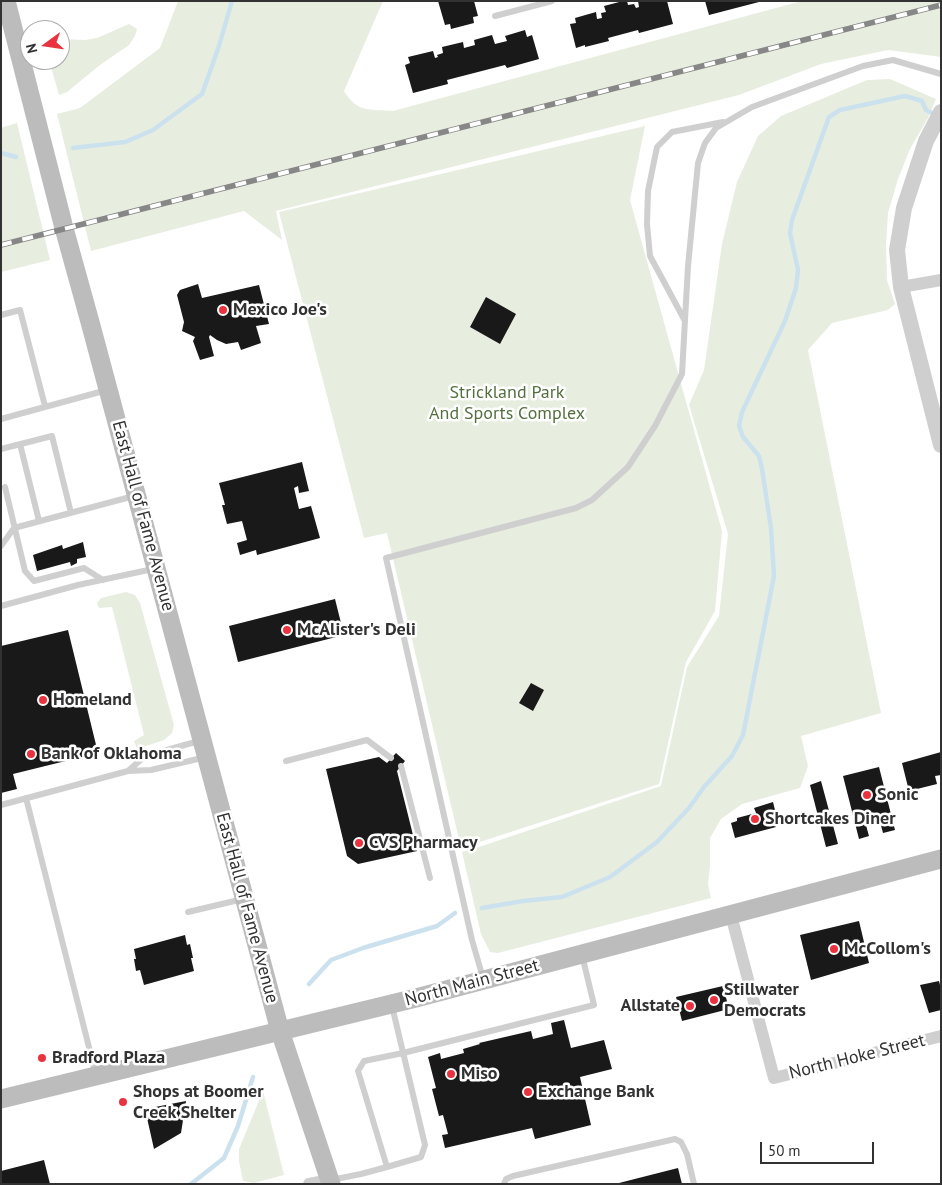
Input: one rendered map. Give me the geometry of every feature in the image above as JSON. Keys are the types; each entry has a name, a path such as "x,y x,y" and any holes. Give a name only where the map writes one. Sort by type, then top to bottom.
{"main road":[{"name":"East Hall of Fame Avenue","path":"6,1 64,228 280,1031 330,1182"},
{"name":"North Main Street","path":"1,1100 392,1004 941,859"}],"street":[{"path":"941,112 926,141 904,208 897,250 901,287 941,445"},
{"path":"901,287 941,280"},
{"name":"North Hoke Street","path":"731,915 774,1078 941,1036"},
{"path":"310,1184 330,1182"}],"lane":[{"path":"495,16 552,1"},
{"path":"483,980 470,932 386,558 576,508 592,500 628,467 655,426 682,374 698,162 705,143 716,128 752,107 863,66 893,60 941,74"},
{"path":"685,321 650,256 647,224 648,191 657,147 672,132 729,120"},
{"path":"1,315 20,310 45,406"},
{"path":"1,419 108,390"},
{"path":"1,449 52,436 71,513"},
{"path":"20,444 39,521"},
{"path":"5,487 25,571 34,581 84,568 102,580"},
{"path":"1,546 14,528 137,496"},
{"path":"1,606 78,585 156,568"},
{"path":"286,761 367,740 391,758"},
{"path":"128,771 145,756 205,748"},
{"path":"1,805 128,771 151,770 205,748"},
{"path":"400,766 430,878"},
{"path":"26,798 96,1076"},
{"path":"188,912 245,899"},
{"path":"387,1167 358,1071 364,1061 594,1005 582,954"},
{"path":"330,1182 421,1157 425,1145 392,1004"},
{"path":"504,1184 506,1179 513,1176 675,1139 681,1142 687,1154 694,1184"}],"green space":[{"path":"178,1 383,1 344,91 359,106 365,109 377,110 393,111 802,1 941,1 941,57 888,50 821,64 739,95 276,211 282,240 244,211 91,251 57,114 80,108 160,48"},
{"path":"129,24 137,29 129,45 100,65 67,92 59,95 52,70 70,70 70,39 97,38"},
{"path":"890,79 936,99 928,118 910,149 898,179 888,213 886,245 887,280 895,304 888,310 832,323 808,350 881,713 801,736 808,766 800,788 742,804 721,819 710,838 708,884 711,898 498,953 490,952 481,934 462,852 661,786 687,667 719,616 728,534 689,405 704,370 722,244 737,182 758,136 781,116 867,80"},
{"path":"17,123 50,260 1,272 1,128"},
{"name":"Strickland Park And Sports Complex","path":"645,126 630,200 722,531 715,611 686,662 659,784 461,848 387,533 364,538 279,212"},
{"path":"126,592 135,595 140,603 174,725 172,733 164,740 137,749 134,741 144,735 112,607 99,608 97,603 101,598"},
{"path":"263,1091 284,1175 254,1183 243,1181 239,1149"}],"building":[{"path":"438,1 474,1 478,16 473,17 474,23 451,29 450,24 445,25"},
{"path":"627,1 628,5 634,4 636,8 639,7 638,1 667,1 673,24 639,33 638,30 608,38 609,41 576,48 570,24 576,23 575,18 596,12 597,19 602,18 601,13 606,12 604,6"},
{"path":"705,1 759,1 759,2 709,15"},
{"path":"525,30 527,37 532,35 539,59 507,68 505,65 447,80 448,84 413,93 405,65 410,63 408,57 433,51 435,58 443,53 442,47 463,42 464,48 475,45 474,40 492,35 495,44 507,41 505,36"},
{"name":"Mexico Joe's","path":"198,284 202,298 259,285 269,324 256,326 261,343 241,350 238,342 226,344 210,335 214,356 200,360 193,341 195,337 182,331 184,322 177,295 180,290"},
{"path":"486,297 516,314 500,344 470,327"},
{"path":"302,462 309,491 299,493 298,486 294,488 299,509 311,506 320,538 257,555 256,550 240,555 237,543 247,540 242,521 227,524 222,505 225,505 219,483"},
{"path":"83,542 86,557 77,559 77,563 71,566 70,562 37,571 33,555 62,545 63,549"},
{"name":"McAlister's Deli","path":"335,599 344,635 238,662 229,626"},
{"name":"Homeland","path":"68,630 98,753 13,774 17,789 1,793 1,646"},
{"path":"531,683 544,690 533,711 519,703"},
{"path":"941,752 941,775 935,776 937,784 909,791 902,763"},
{"name":"CVS Pharmacy","path":"396,753 405,761 397,771 417,851 358,864 347,856 326,769 379,757 387,763"},
{"name":"Sonic","path":"879,767 895,830 883,833 878,814 864,818 869,836 859,839 843,776"},
{"path":"821,781 838,844 826,847 810,785"},
{"name":"Shortcakes Diner","path":"773,802 776,814 773,815 776,827 735,838 731,823 737,821 737,818 756,813 754,808"},
{"name":"McCollom's","path":"859,921 869,963 811,980 800,935"},
{"path":"185,935 187,945 190,944 194,971 144,985 140,970 136,971 134,949"},
{"path":"939,981 941,1010 929,1013 920,985"},
{"path":"723,986 729,1009 682,1021 676,997"},
{"name":"Exchange Bank","path":"564,1020 571,1048 604,1040 612,1069 580,1077 591,1125 535,1139 532,1128 445,1148 442,1135 448,1134 443,1115 439,1116 432,1089 436,1088 428,1057 440,1053 441,1059 464,1053 463,1049 479,1043 531,1031 533,1039 553,1034 551,1023"},
{"path":"186,1101 181,1133 154,1149 145,1109"},
{"path":"44,1160 50,1184 1,1184 1,1171"},
{"path":"678,1168 682,1184 619,1184 619,1183"}],"waterway":[{"path":"73,148 125,142 153,130 202,94 232,1"},
{"path":"482,908 562,897 610,877 657,842 689,808 704,787 732,756 743,735 774,576 771,528 759,456 743,437 739,426 742,412 785,321 796,288 798,270 790,233 792,220 829,117 840,110 905,96 922,101 926,110 936,115"},
{"path":"1,153 16,157"},
{"path":"309,984 331,960 363,948 437,926 455,913"},
{"path":"191,1184 224,1158 238,1126 253,1077"}],"railway":[{"path":"1,245 941,5"}],"place":[{"name":"Mexico Joe's","path":"223,310"},
{"name":"McAlister's Deli","path":"287,630"},
{"name":"Homeland","path":"43,700"},
{"name":"Bank of Oklahoma","path":"31,754"},
{"name":"Sonic","path":"867,795"},
{"name":"Shortcakes Diner","path":"755,819"},
{"name":"CVS Pharmacy","path":"359,843"},
{"name":"McCollom's","path":"834,949"},
{"name":"Stillwater Democrats","path":"714,1000"},
{"name":"Allstate","path":"690,1006"},
{"name":"Bradford Plaza","path":"42,1058"},
{"name":"Miso","path":"451,1074"},
{"name":"Exchange Bank","path":"528,1092"},
{"name":"Shops at Boomer Creek Shelter","path":"123,1102"}]}
